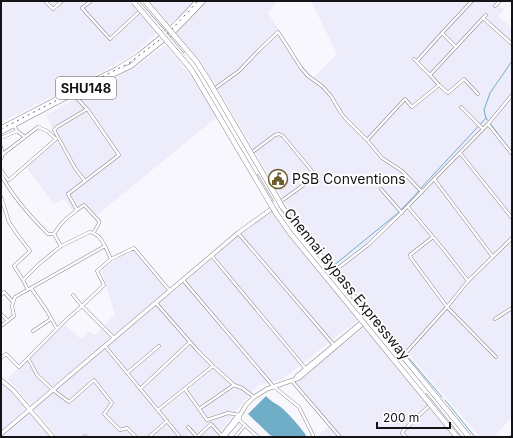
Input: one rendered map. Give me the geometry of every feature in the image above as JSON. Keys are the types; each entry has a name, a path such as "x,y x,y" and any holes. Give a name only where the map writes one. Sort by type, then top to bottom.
{"highway":[{"name":"Chennai Bypass Expressway","path":"133,1 190,68 276,213 290,233 457,437"},
{"name":"Chennai Bypass Expressway","path":"144,1 196,61 283,208 297,227 470,437"},
{"name":"SHU148","path":"168,34 198,1"},
{"name":"SHU148","path":"168,34 203,1"},
{"path":"377,330 461,437"},
{"path":"377,330 465,437"}],"main road":[{"path":"136,1 192,60 211,90 277,205"},
{"path":"144,1 199,77 289,225 333,272 377,330"},
{"name":"SHU148","path":"1,128 72,91 131,66 168,34"},
{"name":"SHU148","path":"1,132 92,83"},
{"path":"377,330 374,337 457,437"},
{"path":"377,330 383,330 404,354 470,437"}],"street":[{"path":"45,1 53,9 62,1"},
{"path":"91,1 82,8 110,39 143,8"},
{"path":"472,1 415,60 448,93 464,79 478,94"},
{"path":"495,6 500,1"},
{"path":"430,75 486,14"},
{"path":"483,18 512,44"},
{"path":"211,90 239,72 278,32 301,68 331,96 344,118 368,140 382,158 402,171 421,190"},
{"path":"442,33 456,46"},
{"path":"368,140 405,100 412,107 439,85"},
{"path":"73,94 87,109 119,155 68,194 77,210"},
{"path":"333,272 368,245 402,213 421,190 434,179 488,124 512,95"},
{"path":"461,107 482,129"},
{"path":"85,181 75,168 54,130 57,126 87,109"},
{"path":"488,124 512,154"},
{"path":"14,125 17,131 25,137"},
{"path":"1,159 3,154 38,128 47,131 56,139 9,180 1,170"},
{"path":"1,138 17,131"},
{"path":"1,434 238,233 316,176 283,136 279,134 275,135 249,155"},
{"path":"1,147 3,154"},
{"path":"460,153 512,218"},
{"path":"1,174 14,195 39,226 48,234 54,234"},
{"path":"434,179 493,257"},
{"path":"381,189 402,213"},
{"path":"1,197 9,222 30,251 14,266 29,289 47,311 56,329"},
{"path":"54,234 67,218 84,205 99,221 94,232"},
{"path":"408,207 468,281"},
{"path":"23,280 39,264 61,246 90,232 94,232"},
{"path":"94,232 102,240 111,259"},
{"path":"238,233 334,345"},
{"path":"54,234 61,246"},
{"path":"433,237 410,256 447,307 496,357"},
{"path":"404,354 447,307 468,281 512,238"},
{"path":"1,326 14,316 12,306 15,297 105,246"},
{"path":"1,358 6,354 19,367 56,329 104,285 97,271 111,259 134,248 170,291"},
{"path":"212,256 306,369"},
{"path":"183,280 273,386 299,407 314,435 312,437"},
{"path":"1,295 4,292 13,302"},
{"path":"73,295 82,306 115,338"},
{"path":"156,303 213,366 234,385 242,388 254,397"},
{"path":"495,319 512,308"},
{"path":"1,314 8,320"},
{"path":"294,380 368,318"},
{"path":"188,427 197,437 211,424 222,437 246,405 260,392 273,386 299,378 368,318"},
{"path":"33,331 51,319"},
{"path":"140,389 190,342"},
{"path":"105,346 180,437"},
{"path":"127,373 159,346"},
{"path":"28,358 37,375 69,402 94,380 112,403 104,414 120,430 127,428 136,437"},
{"path":"158,410 213,366"},
{"path":"1,380 13,390 53,437"},
{"path":"294,380 340,437"},
{"path":"199,409 234,385"},
{"path":"185,389 207,420 228,413 238,417 258,437"},
{"path":"406,437 402,433 403,431 430,405"},
{"path":"149,437 167,421"},
{"path":"235,437 245,425"}],"shaded area":[{"path":"1,1 129,1 157,33 133,54 115,65 1,122"},
{"path":"149,1 195,1 169,24"},
{"path":"205,1 277,1 268,13 300,62 313,78 337,54 311,1 493,1 504,9 498,16 512,28 512,417 494,437 480,437 387,329 299,223 278,191 203,65 175,32"},
{"path":"163,47 167,47 201,88 217,117 97,215 84,205 73,211 64,199 54,204 26,167 58,138 46,115 141,63"},
{"path":"272,210 359,319 283,379 257,386 220,432 214,437 58,437 7,379 65,325 81,339 89,331 95,335 115,314 101,270 108,264 134,250 171,294 241,233"},
{"path":"365,327 454,437 316,437 331,424 295,381"},
{"path":"1,382 26,408 50,437 1,437"}],"water":[{"path":"266,396 289,415 306,435 305,437 274,437 248,414"}],"waterway":[{"path":"511,151 486,118 484,110 490,93 512,61"},
{"path":"421,188 486,118"},
{"path":"333,266 398,213 419,191"},
{"path":"367,309 442,397"},
{"path":"445,400 475,437"}],"railway":[{"path":"1,129 129,63 162,38 198,1"},
{"path":"509,437 512,433"}],"place":[{"name":"PSB Conventions","path":"278,179"}]}
